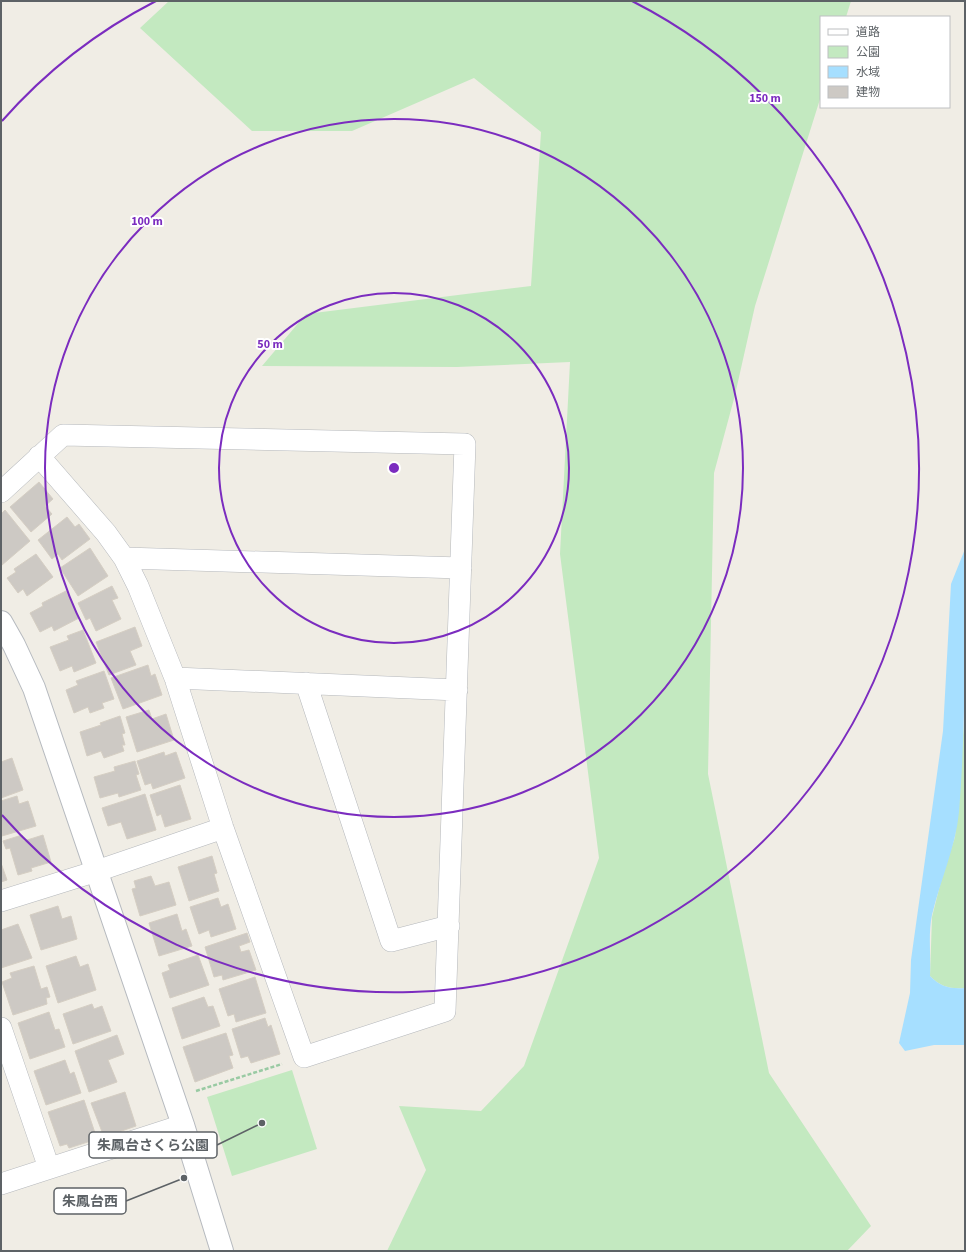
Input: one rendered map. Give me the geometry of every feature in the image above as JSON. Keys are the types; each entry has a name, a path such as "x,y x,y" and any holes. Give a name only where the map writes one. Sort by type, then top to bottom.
{"street":[{"path":"1,492 39,456 63,435 465,444 445,1011 304,1057 223,828 175,678 138,586 124,558 106,533 39,456"},
{"path":"124,558 461,568"},
{"path":"1,622 14,645 34,688 174,1098 222,1251"},
{"path":"175,678 457,690"},
{"path":"306,683 391,941 449,926"},
{"path":"1,901 97,871 223,828"},
{"path":"1,1028 5,1057 49,1168"},
{"path":"1,1184 183,1125"}],"path":[{"path":"174,1098 304,1057"}],"green space":[{"path":"169,1 851,1 846,16 820,16 820,99 755,306 735,395 714,473 708,774 769,1073 871,1226 847,1251 387,1251 426,1170 399,1106 481,1111 524,1066 599,858 560,554 570,362 457,367 262,366 306,314 531,286 541,132 474,78 352,131 252,131 140,28"},
{"path":"965,710 965,988 955,988 942,985 930,976 932,917 943,873 955,837"},
{"path":"292,1070 317,1149 232,1176 207,1097"}],"water":[{"path":"965,549 964,714 959,812 955,838 932,915 930,937 930,976 942,985 955,988 965,988 965,1045 934,1045 905,1051 899,1043 910,993 911,960 943,731 951,584"}],"building":[{"path":"39,482 53,499 45,506 52,514 31,532 10,507"},
{"path":"5,510 30,541 2,565 1,514"},
{"path":"67,517 75,527 79,524 90,539 62,560 58,554 52,559 38,540"},
{"path":"90,548 108,576 78,596 60,568"},
{"path":"36,554 53,577 27,596 23,589 18,593 7,578 16,572 14,569"},
{"path":"112,586 118,598 112,600 121,619 96,631 90,618 86,620 78,603"},
{"path":"66,591 79,618 54,631 52,626 40,632 30,613 43,606 42,603"},
{"path":"135,627 142,646 130,651 136,665 109,675 96,642"},
{"path":"83,630 96,663 74,672 72,666 60,671 50,647 69,640 67,636"},
{"path":"148,665 151,676 155,674 162,695 123,709 111,678"},
{"path":"104,671 114,699 102,703 104,708 90,713 88,707 74,713 66,690 78,685 76,681"},
{"path":"149,710 152,719 166,714 174,740 137,752 126,717"},
{"path":"120,716 125,733 122,734 125,745 122,745 124,751 104,758 101,751 87,756 80,732 101,725 100,723"},
{"path":"164,752 165,756 176,752 185,778 153,789 151,783 145,785 137,761"},
{"path":"12,758 23,790 1,798 1,762"},
{"path":"135,761 139,774 136,775 141,790 119,797 118,793 100,798 94,777 115,771 114,767"},
{"path":"180,785 191,819 165,827 161,814 157,816 150,795"},
{"path":"145,794 156,830 127,839 121,822 108,826 102,808"},
{"path":"17,796 19,804 28,801 36,826 2,836 1,801"},
{"path":"22,835 24,841 43,835 51,862 31,868 32,871 18,875 10,848 6,849 3,841"},
{"path":"212,856 217,873 214,874 219,891 189,901 178,867"},
{"path":"1,863 7,880 1,882"},
{"path":"151,876 155,886 169,882 176,905 140,916 132,889 136,888 134,881"},
{"path":"218,898 221,907 228,904 236,929 211,937 209,930 199,934 190,907"},
{"path":"58,906 62,919 71,916 77,939 41,950 30,915"},
{"path":"177,914 182,931 186,929 192,946 159,956 149,923"},
{"path":"18,924 32,958 1,968 1,930"},
{"path":"247,933 250,942 239,946 241,952 249,950 256,970 223,980 222,975 214,977 205,947"},
{"path":"198,955 209,985 170,998 162,973 170,970 168,965"},
{"path":"76,956 80,967 88,964 96,990 58,1003 46,966"},
{"path":"34,966 41,989 47,987 50,997 46,998 47,1004 13,1015 2,982 12,978 10,973"},
{"path":"255,977 266,1013 236,1022 234,1014 228,1016 219,989"},
{"path":"204,997 208,1007 213,1006 220,1026 182,1039 172,1008"},
{"path":"92,1004 94,1009 102,1006 111,1031 73,1044 63,1014"},
{"path":"49,1012 55,1030 59,1029 65,1047 30,1059 18,1023"},
{"path":"265,1018 268,1027 271,1025 280,1054 251,1063 248,1056 241,1058 232,1029"},
{"path":"226,1033 233,1055 229,1056 233,1068 195,1082 183,1047"},
{"path":"117,1035 124,1054 108,1060 117,1082 89,1092 75,1051"},
{"path":"65,1060 70,1074 74,1072 81,1093 46,1105 34,1071"},
{"path":"125,1092 136,1126 104,1137 91,1103"},
{"path":"84,1100 97,1139 69,1148 67,1144 60,1146 48,1112"}],"place":[{"name":"朱鳳台さくら公園","path":"262,1123"},
{"name":"朱鳳台西","path":"184,1178"}]}
